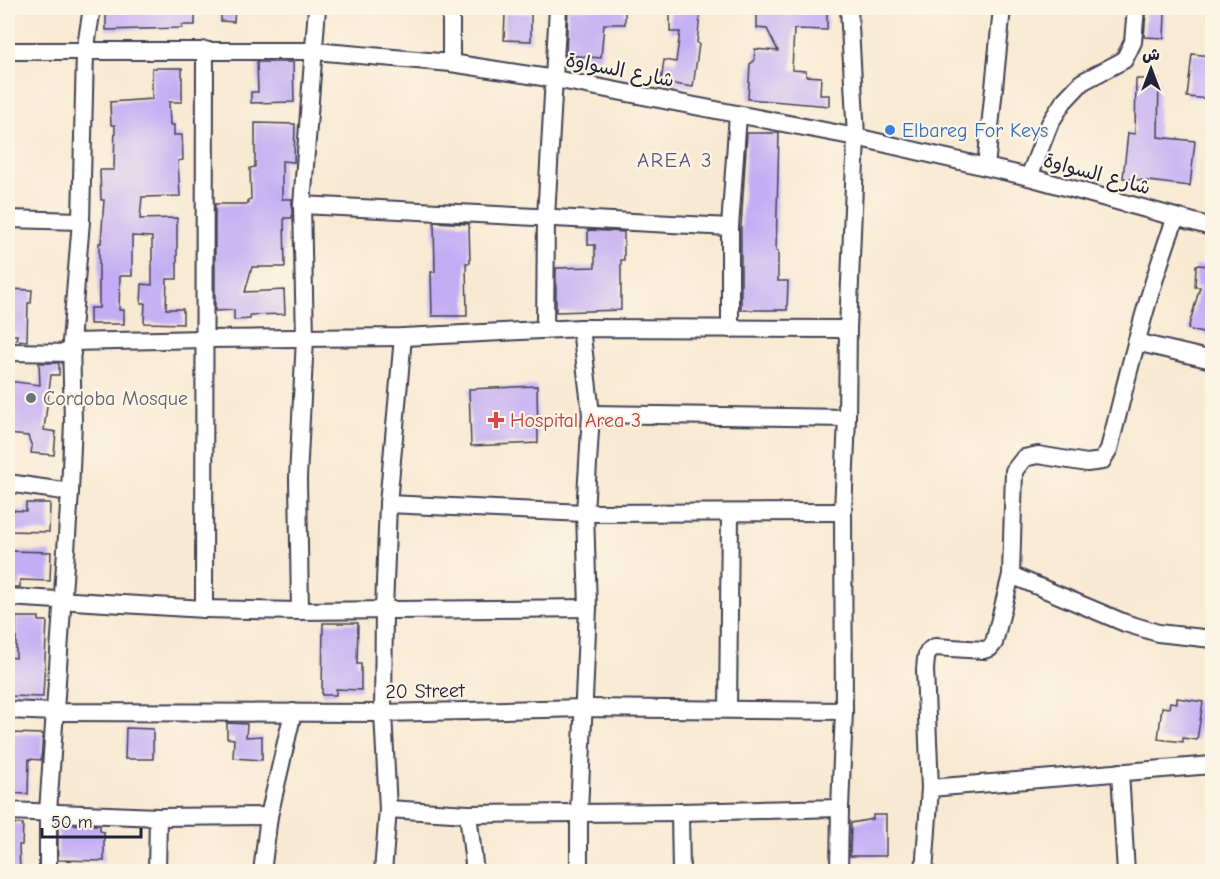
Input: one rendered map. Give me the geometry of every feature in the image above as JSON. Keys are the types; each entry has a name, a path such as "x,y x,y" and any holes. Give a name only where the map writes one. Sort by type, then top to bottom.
{"street":[{"path":"48,872 48,812 70,492 73,422 71,347 81,220 85,51 92,8"},
{"path":"300,611 298,478 305,338 302,205 317,8"},
{"path":"451,8 452,63"},
{"path":"544,330 546,218 558,8"},
{"path":"839,872 844,711 843,512 856,137 849,8"},
{"path":"986,167 1002,8"},
{"path":"1029,177 1050,123 1064,101 1082,82 1124,60 1133,42 1136,8"},
{"path":"204,609 205,50"},
{"name":"شارع السواوة","path":"8,51 314,51 452,63 555,79 856,137 1029,177 1212,227"},
{"path":"730,329 730,227 738,115"},
{"path":"302,205 730,227"},
{"path":"924,872 930,788 925,670 927,652 935,647 984,650 990,648 994,643 1011,575 1014,471 1024,459 1038,454 1087,463 1102,461 1109,449 1158,265 1176,218"},
{"path":"8,219 81,220"},
{"path":"8,352 205,339 403,338 582,328 848,329"},
{"path":"579,872 579,812 588,608 585,513 591,414 582,328"},
{"path":"383,872 388,809 383,713 384,609 388,504 403,338"},
{"path":"1136,342 1212,360"},
{"path":"591,414 848,418"},
{"path":"8,483 70,492"},
{"path":"388,504 585,513 843,512"},
{"path":"728,709 730,514"},
{"path":"1011,575 1125,623 1158,633 1212,639"},
{"path":"8,597 204,609 300,611 588,608"},
{"name":"20 Street","path":"8,710 383,713 585,708 844,711"},
{"path":"262,872 269,816 293,712"},
{"path":"930,788 1212,765"},
{"path":"1120,772 1126,872"},
{"path":"388,809 468,814 840,808"},
{"path":"8,811 158,818 269,816"},
{"path":"680,812 681,872"},
{"path":"468,814 475,872"},
{"path":"157,872 158,818"}],"building":[{"path":"106,8 195,8 195,25 182,25 182,28 106,30"},
{"path":"221,8 235,8 234,22 221,21"},
{"path":"568,8 625,8 625,24 604,24 601,58 566,55"},
{"path":"670,8 701,8 693,87 661,82 664,60 676,62 680,32 670,32"},
{"path":"757,8 827,8 827,30 794,29 792,70 806,71 806,76 821,77 820,95 829,95 829,106 748,99 750,64 754,61 755,49 778,51 767,29 757,28"},
{"path":"1146,12 1165,13 1164,38 1144,37"},
{"path":"505,13 531,13 531,41 504,40"},
{"path":"1192,54 1212,56 1212,99 1187,97"},
{"path":"257,62 293,62 294,102 251,103 251,92 258,92"},
{"path":"152,68 182,68 182,102 169,102 170,125 174,125 174,135 182,135 183,160 178,161 180,196 142,197 140,219 177,218 177,279 167,279 166,309 183,309 183,324 144,323 145,303 141,303 142,284 152,285 152,237 132,236 132,276 120,276 119,310 124,310 124,324 90,324 90,308 99,308 99,243 101,243 104,200 101,200 100,170 114,170 115,125 111,125 110,102 152,99"},
{"path":"1136,79 1159,79 1158,137 1195,141 1190,186 1123,178 1128,133 1135,134"},
{"path":"255,123 295,124 294,162 282,161 282,199 292,199 292,218 284,218 285,267 252,267 245,292 284,290 285,314 250,315 250,319 234,320 234,310 215,311 215,204 248,204 248,200 251,199 250,168 255,167"},
{"path":"747,133 779,133 776,251 778,251 778,281 788,281 787,310 741,310 741,227"},
{"path":"434,222 469,224 470,263 466,263 467,316 432,316 431,272 435,272"},
{"path":"588,230 624,232 624,260 621,260 621,310 556,312 556,268 595,267 595,245 588,245"},
{"path":"1196,265 1212,266 1212,336 1188,329 1200,287 1195,287"},
{"path":"8,289 32,290 31,303 28,303 27,341 16,340 17,335 9,335"},
{"path":"39,363 59,363 59,375 51,375 44,430 56,432 54,455 31,453 32,447 28,436 8,434 8,381 40,385"},
{"path":"537,386 538,443 471,446 469,389"},
{"path":"26,503 50,503 49,532 8,531 8,510 26,511"},
{"path":"8,551 51,552 50,581 20,580 20,587 8,587"},
{"path":"16,617 39,617 39,621 47,621 43,697 8,696 8,657 16,658"},
{"path":"323,623 358,623 357,664 361,664 361,690 336,689 336,695 322,695"},
{"path":"1177,698 1203,702 1197,740 1183,738 1183,742 1158,739 1162,707 1169,708 1170,702 1177,703"},
{"path":"227,723 247,724 246,737 262,736 262,760 233,758 234,739 227,738"},
{"path":"126,728 153,729 153,759 125,759"},
{"path":"10,733 43,734 41,760 29,759 28,794 8,793"},
{"path":"873,815 886,815 886,856 850,856 851,823 873,819"},
{"path":"8,824 23,824 22,845 19,845 20,872 8,872"},
{"path":"58,824 100,825 100,831 104,832 104,861 58,860"}],"place":[{"name":"Elbareg For Keys","path":"890,130"},
{"name":"Cordoba Mosque","path":"31,398"},
{"name":"Hospital Area 3","path":"496,420"}],"district":[{"name":"AREA 3","path":"675,160"}]}
